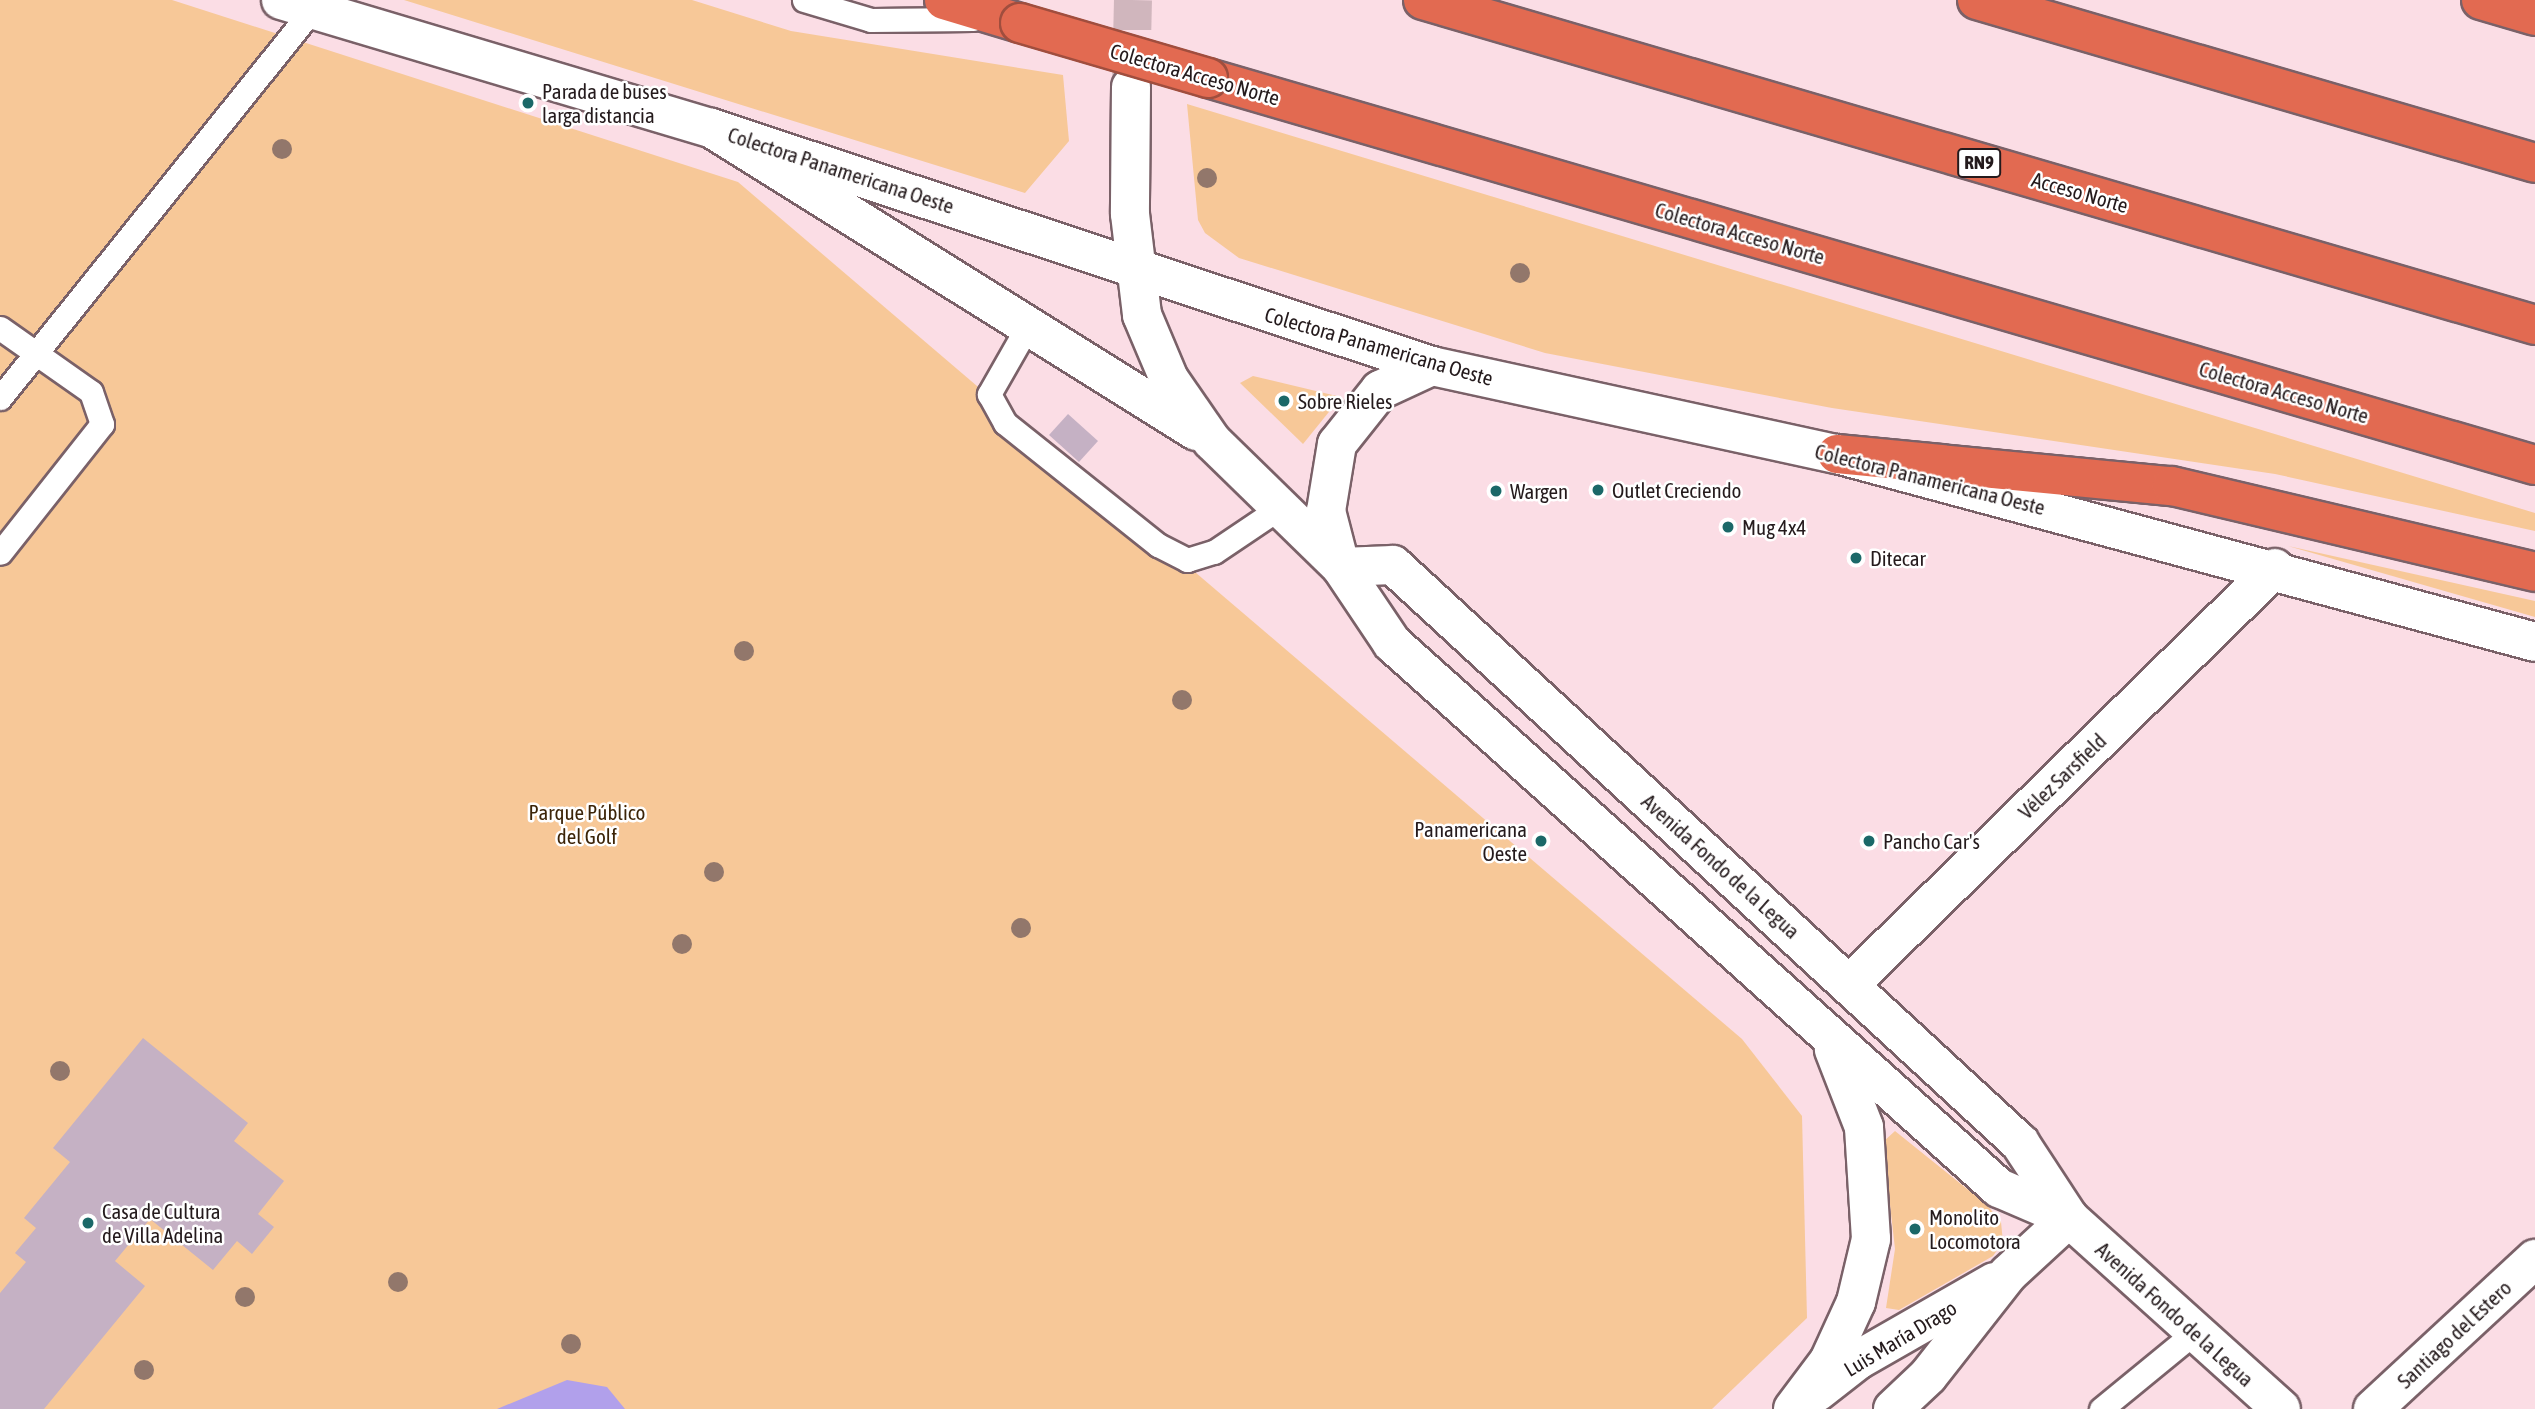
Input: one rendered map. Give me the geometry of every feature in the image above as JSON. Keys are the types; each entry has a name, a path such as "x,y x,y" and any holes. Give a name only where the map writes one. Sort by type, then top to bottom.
{"highway":[{"name":"Colectora Acceso Norte","path":"944,0 2535,465"},
{"name":"Acceso Norte","path":"1423,0 2535,325"},
{"path":"1977,0 2535,163"},
{"path":"2481,0 2535,16"},
{"path":"1837,454 2172,486 2535,572"}],"main road":[{"name":"Colectora Panamericana Oeste","path":"296,5 711,128 1029,230 1136,272 1432,366 1837,454 2275,568 2535,642"},
{"name":"Avenida Fondo de la Legua","path":"1131,87 1136,272 1154,349 1212,441 1341,567 1392,643 1828,1038 1999,1188 2069,1218"},
{"path":"711,128 1029,324 1212,441"},
{"path":"1341,567 1326,511 1338,444 1380,390 1432,366"},
{"name":"Avenida Fondo de la Legua","path":"1341,567 1393,565 2020,1143 2069,1218 2281,1409"},
{"name":"Vélez Sarsfield","path":"1849,985 2275,568"},
{"path":"1794,1409 1829,1361 1856,1302 1871,1239 1864,1127 1828,1038"},
{"name":"Luis María Drago","path":"1893,1409 1928,1376 2008,1274 2069,1218"},
{"name":"Santiago del Estero","path":"2373,1409 2535,1259"},
{"name":"Luis María Drago","path":"1794,1409 1858,1360 2008,1274"}],"lane":[{"path":"804,0 871,20 1015,21"},
{"path":"0,398 296,5"},
{"path":"1029,324 989,394 1006,423 1158,545 1187,560 1214,552 1281,507"},
{"path":"0,328 92,392 102,424 0,553"},
{"path":"2101,1409 2195,1332"}],"green space":[{"name":"Parque Público del Golf","path":"0,0 172,0 738,182 1742,1039 1802,1116 1807,1318 1712,1409 0,1409"},
{"path":"404,0 692,0 791,31 1063,75 1069,141 1025,193"},
{"path":"1187,104 2535,513 2535,531 2275,474 1832,408 1545,353 1239,258 1205,233 1198,220"},
{"path":"1253,376 1341,397 1303,444 1240,383"},
{"path":"2288,546 2535,601 2535,617"},
{"path":"1895,1131 1987,1205 2001,1222 2003,1242 1993,1256 1899,1310 1886,1308 1895,1249 1883,1142"}],"shaded area":[{"path":"567,1380 607,1387 625,1409 497,1409"}],"building":[{"path":"1068,414 1098,441 1079,462 1049,435"},
{"name":"Casa de Cultura de Villa Adelina","path":"143,1038 248,1123 234,1141 284,1181 258,1214 274,1227 252,1254 237,1241 213,1270 150,1219 115,1261 145,1286 44,1409 0,1409 0,1293 26,1262 15,1253 36,1228 24,1218 70,1162 53,1148"}],"tunnel":[{"path":"1131,87 1133,0"}],"place":[{"name":"Parada de buses larga distancia","path":"528,103"},
{"name":"Sobre Rieles","path":"1284,401"},
{"name":"Outlet Creciendo","path":"1598,490"},
{"name":"Wargen","path":"1496,491"},
{"name":"Mug 4x4","path":"1728,527"},
{"name":"Ditecar","path":"1856,558"},
{"name":"Panamericana Oeste","path":"1541,841"},
{"name":"Pancho Car's","path":"1869,841"},
{"name":"Casa de Cultura de Villa Adelina","path":"88,1223"},
{"name":"Monolito Locomotora","path":"1915,1229"}]}
